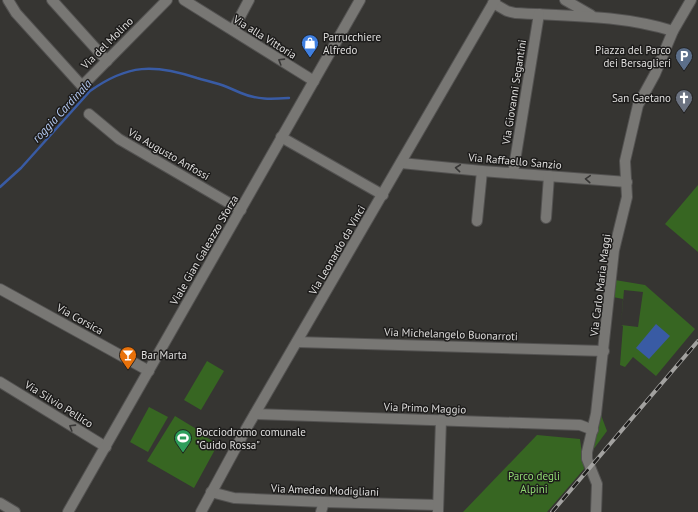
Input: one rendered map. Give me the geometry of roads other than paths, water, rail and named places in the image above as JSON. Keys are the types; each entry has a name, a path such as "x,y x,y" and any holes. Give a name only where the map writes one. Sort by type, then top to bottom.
{"street":[{"name":"Via del Molino","path":"8,0 16,13 82,86 167,0"},
{"path":"52,0 107,61"},
{"name":"Via alla Vittoria","path":"184,0 314,81"},
{"path":"232,30 249,0"},
{"name":"Viale Gian Galeazzo Sforza","path":"68,512 360,0"},
{"path":"565,0 593,16"},
{"name":"Via Carlo Maria Maggi","path":"596,512 597,484 586,456 596,414 614,250 627,197 625,161 638,105 655,74 673,31 691,0"},
{"path":"494,2 507,10 516,13 593,16 673,31"},
{"name":"Via Leonardo da Vinci","path":"201,512 255,414 494,2"},
{"name":"Via Giovanni Segantini","path":"513,173 539,14"},
{"name":"Via Augusto Anfossi","path":"89,114 119,139 241,210"},
{"path":"281,137 383,195"},
{"name":"Via Raffaello Sanzio","path":"401,163 627,182"},
{"path":"477,221 482,171"},
{"path":"546,218 550,176"},
{"name":"Via Corsica","path":"0,289 149,371"},
{"name":"Via Michelangelo Buonarroti","path":"297,342 604,351"},
{"name":"Via Silvio Pellico","path":"0,382 106,447"},
{"name":"Via Primo Maggio","path":"255,414 580,425 593,430"},
{"path":"438,508 441,420"},
{"name":"Via Amedeo Modigliani","path":"211,492 234,498 322,507 438,508"},
{"path":"0,503 15,512"}],"water":[{"path":"656,324 670,336 649,359 636,348"}],"waterway":[{"name":"roggia Cardinala","path":"0,187 21,168 90,91 104,82 129,71 142,69 167,70 220,84 253,97 271,99 289,98"}],"railway":[{"path":"552,512 698,341"}],"place":[{"name":"Parrucchiere Alfredo","path":"310,58"},
{"name":"Piazza del Parco dei Bersaglieri","path":"684,71"},
{"name":"San Gaetano","path":"684,113"},
{"name":"Bar Marta","path":"128,370"},
{"name":"Bocciodromo comunale \"Guido Rossa\"","path":"183,453"}],"park label":[{"name":"Parco degli Alpini","path":"534,482"}]}
